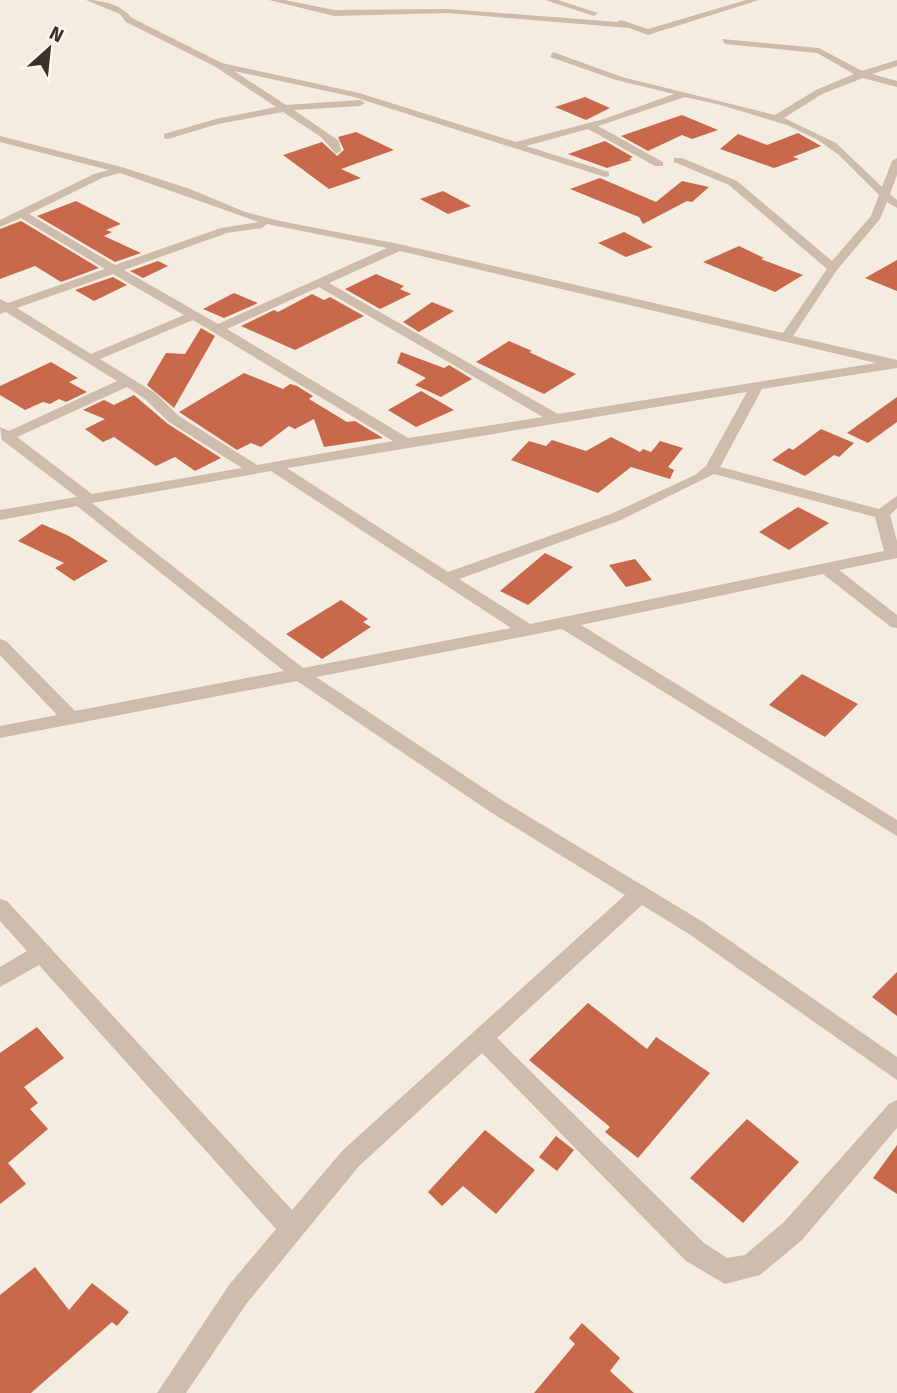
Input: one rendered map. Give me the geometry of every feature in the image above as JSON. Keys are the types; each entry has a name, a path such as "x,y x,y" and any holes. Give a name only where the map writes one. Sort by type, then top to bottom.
{"street":[{"path":"90,0 122,12 129,20 180,48 219,65 325,135 335,143 336,150"},
{"path":"273,0 334,13 448,11 630,26"},
{"path":"549,0 648,32 755,0"},
{"path":"725,41 820,51 860,74 897,84"},
{"path":"553,55 585,69 776,118 838,147 897,205"},
{"path":"776,118 811,95 860,74 897,63"},
{"path":"219,65 302,82 382,103 605,174"},
{"path":"513,146 590,126 681,95"},
{"path":"168,136 236,115 280,107 382,103"},
{"path":"590,126 659,164"},
{"path":"0,139 121,170 186,191 240,214 280,225 399,247 896,363"},
{"path":"678,160 733,183 833,268"},
{"path":"787,336 833,268 876,217 897,160"},
{"path":"0,224 98,176 121,170"},
{"path":"23,215 192,316 344,401 406,443"},
{"path":"2,307 225,230 280,225"},
{"path":"217,329 322,284 399,247"},
{"path":"322,284 555,418"},
{"path":"2,307 92,358 150,396 174,419 255,470"},
{"path":"92,358 192,316"},
{"path":"0,515 406,443 896,363"},
{"path":"127,382 3,434 298,673 496,806 696,928 897,1070"},
{"path":"447,578 616,517 700,478 712,469 758,384"},
{"path":"273,466 528,631"},
{"path":"712,469 858,510 883,514"},
{"path":"883,514 897,500"},
{"path":"0,732 528,631 895,553 883,514"},
{"path":"827,568 897,623"},
{"path":"565,623 897,830"},
{"path":"0,645 70,717"},
{"path":"170,1393 238,1294 351,1158 640,894"},
{"path":"0,907 293,1228"},
{"path":"0,978 41,953"},
{"path":"482,1038 695,1252 724,1271 751,1266 793,1231 897,1111"}],"building":[{"path":"585,97 610,108 586,120 555,107"},
{"path":"682,115 718,130 692,139 682,135 648,151 621,136"},
{"path":"356,132 394,150 341,169 361,178 329,189 283,155 322,142 337,156 344,150 338,137"},
{"path":"798,133 821,146 793,157 799,159 774,168 720,149 738,134 767,145"},
{"path":"605,141 633,157 629,159 632,160 607,168 568,154"},
{"path":"600,178 656,202 682,181 709,187 692,202 687,201 643,224 639,217 570,189"},
{"path":"443,191 471,206 448,214 420,199"},
{"path":"76,201 121,224 106,230 112,232 104,236 141,253 115,262 37,216"},
{"path":"21,221 99,268 61,282 35,266 0,279 0,229"},
{"path":"624,232 653,247 626,257 598,243"},
{"path":"739,246 764,258 761,259 803,275 775,292 703,262"},
{"path":"897,260 897,291 865,278"},
{"path":"158,261 168,266 143,278 130,271"},
{"path":"376,274 404,286 400,289 411,294 380,309 345,289"},
{"path":"113,277 127,285 94,301 75,290"},
{"path":"234,293 258,303 224,318 203,309"},
{"path":"312,294 324,300 330,297 364,316 295,350 241,326 274,310 278,312"},
{"path":"432,302 454,311 419,332 403,322"},
{"path":"201,328 215,336 174,408 147,385 166,353 185,354"},
{"path":"509,341 576,374 544,394 476,362"},
{"path":"401,352 444,368 449,365 472,379 441,397 415,385 426,378 397,363"},
{"path":"51,362 78,378 69,382 87,392 66,402 59,399 50,404 43,402 25,410 0,395 0,386"},
{"path":"244,373 283,389 290,384 297,386 313,396 309,399 347,422 355,421 383,438 324,447 314,419 295,429 289,426 261,447 251,443 237,450 179,412"},
{"path":"421,391 454,410 416,427 388,410"},
{"path":"134,395 168,424 221,458 195,471 175,457 156,466 114,437 103,442 85,429 105,419 83,410 104,400 114,405"},
{"path":"897,397 897,422 868,443 847,433"},
{"path":"821,429 854,443 839,457 834,455 805,476 772,460 789,448 793,450"},
{"path":"611,437 640,452 643,449 651,452 660,441 683,448 668,467 674,470 670,479 631,467 598,493 511,460 529,441 546,446 552,440 586,451"},
{"path":"798,507 829,523 789,550 759,532"},
{"path":"42,524 69,536 108,561 74,581 55,568 64,563 18,541"},
{"path":"545,553 573,567 528,605 500,591"},
{"path":"635,559 652,580 626,587 609,565"},
{"path":"341,600 368,619 363,622 371,627 322,659 286,634"},
{"path":"802,674 858,704 825,737 769,705"},
{"path":"897,972 897,1016 872,997"},
{"path":"588,1003 647,1049 656,1037 710,1073 638,1158 605,1132 610,1127 529,1060"},
{"path":"37,1027 64,1058 24,1087 38,1103 30,1109 48,1129 8,1163 26,1184 0,1204 0,1053"},
{"path":"747,1119 799,1162 743,1223 690,1178"},
{"path":"485,1130 535,1170 496,1214 463,1186 442,1206 428,1192"},
{"path":"556,1136 574,1150 557,1171 539,1157"},
{"path":"897,1145 897,1194 873,1178"},
{"path":"35,1267 69,1310 92,1283 129,1312 117,1326 112,1322 31,1393 0,1393 0,1295"},
{"path":"582,1323 620,1358 610,1371 634,1393 534,1393 575,1344 569,1338"}]}
